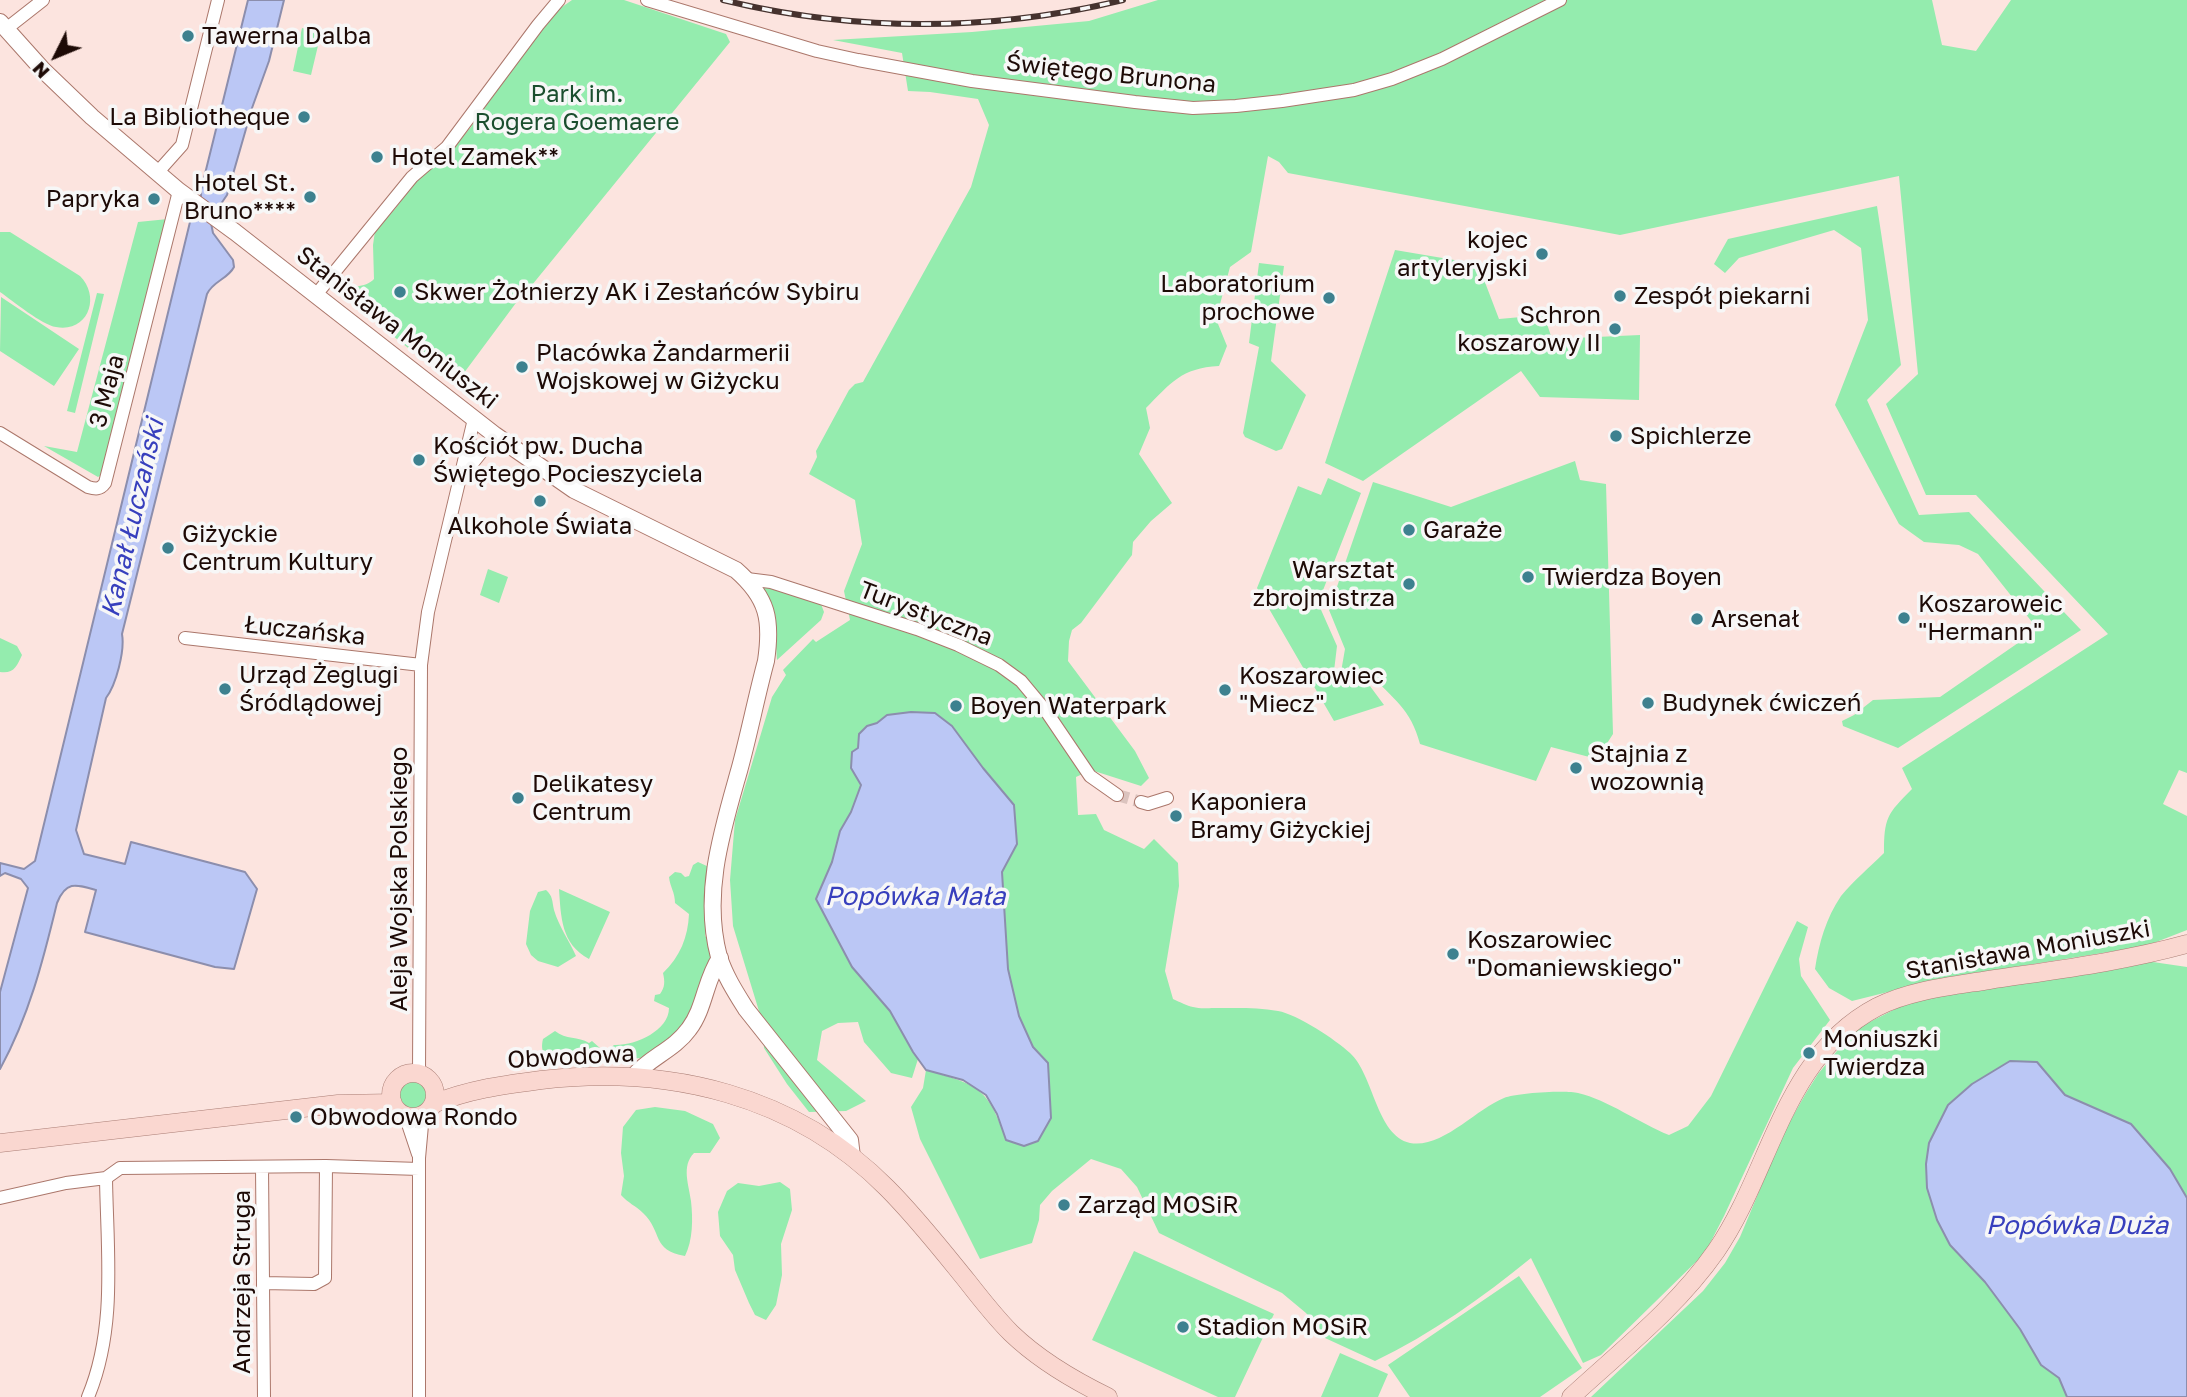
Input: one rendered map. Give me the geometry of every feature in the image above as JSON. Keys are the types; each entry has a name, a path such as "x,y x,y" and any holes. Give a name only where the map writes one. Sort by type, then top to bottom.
{"main road":[{"name":"Stanisława Moniuszki","path":"1571,1397 1640,1335 1705,1266 1730,1230 1797,1089 1827,1047 1860,1018 1897,999 1941,988 2102,963 2161,952 2187,944"},
{"path":"407,1073 426,1078 435,1093 409,1105 402,1076 407,1073"},
{"name":"Obwodowa","path":"0,1143 338,1104 409,1105 484,1087 582,1076 634,1076 707,1087 748,1100 795,1121 852,1157"},
{"name":"Obwodowa","path":"426,1078 484,1087"},
{"name":"Stanisława Moniuszki","path":"852,1157 885,1186 918,1221 1012,1334 1049,1364 1108,1397"}],"street":[{"path":"3,26 43,0"},
{"path":"157,173 182,145 218,0"},
{"path":"315,296 412,177 447,147 559,0"},
{"name":"Świętego Brunona","path":"647,0 817,51 858,60 972,81 1194,107 1282,101 1354,90 1392,79 1442,59 1560,0"},
{"name":"Stanisława Moniuszki","path":"3,26 43,70 92,117 157,173 495,435 575,490 736,570 761,597 766,608 769,639 766,662 720,840 712,908 720,958 733,989 746,1009 850,1140 852,1157"},
{"name":"3 Maja","path":"0,433 88,487 99,488 105,483 179,191"},
{"name":"Aleja Wojska Polskiego","path":"426,1078 421,665 428,612 474,419"},
{"name":"Aleja Wojska Polskiego","path":"460,480 495,435"},
{"name":"Turystyczna","path":"747,579 771,582 917,629 958,645 999,666 1021,681 1046,711 1090,776 1117,795"},
{"name":"Łuczańska","path":"185,638 421,665"},
{"path":"1141,802 1149,804 1167,799"},
{"path":"634,1076 641,1068 670,1049 687,1032 700,1009 711,970 720,958"},
{"path":"409,1105 419,1163 419,1397"},
{"path":"0,1198 66,1183 106,1178 120,1168 419,1163"},
{"path":"263,1283 314,1284 325,1278 326,1166"},
{"name":"Andrzeja Struga","path":"262,1167 264,1397"},
{"path":"89,1397 102,1358 109,1301 106,1178"}],"green space":[{"name":"Park im. Rogera Goemaere","path":"572,0 624,0 726,34 730,42 532,285 530,284 455,385 340,294 374,279 375,231 418,178 448,154 471,127 488,99 555,12"},
{"path":"1158,0 1932,0 1942,45 1976,51 2011,0 2187,0 2187,773 2179,770 2163,804 2187,816 2187,930 2146,946 1940,979 1852,1001 1829,988 1815,969 1831,913 1841,896 1884,853 1889,817 1912,789 1902,768 2108,634 1976,495 1926,495 1886,404 1918,374 1899,176 1620,235 1288,173 1279,162 1268,156 1251,252 1230,267 1216,319 1227,346 1219,366 1195,370 1178,378 1146,408 1150,428 1139,454 1172,503 1151,521 1133,542 1132,555 1081,623 1072,630 1068,661 1135,751 1149,778 1141,786 1091,770 1076,777 1078,815 1096,814 1104,830 1144,849 1154,839 1178,863 1179,886 1165,971 1173,999 1198,1008 1278,1011 1316,1028 1350,1053 1365,1075 1382,1117 1390,1129 1399,1138 1410,1143 1434,1140 1504,1098 1552,1092 1572,1092 1589,1096 1669,1135 1688,1126 1711,1096 1797,921 1808,927 1799,959 1801,976 1830,1020 1793,1068 1705,1253 1601,1355 1583,1363 1531,1258 1456,1314 1375,1361 1325,1338 1306,1313 1282,1293 1159,1233 1137,1187 1121,1169 1091,1159 1052,1191 1040,1205 1039,1220 1032,1243 980,1259 920,1139 911,1107 923,1088 926,1070 958,1080 979,1091 993,1109 1006,1140 1024,1146 1038,1141 1051,1118 1048,1063 1033,1047 1019,1016 1008,969 1002,872 1017,844 1014,805 983,768 887,715 877,724 867,726 862,785 840,831 832,862 852,967 890,1011 918,1059 912,1078 891,1073 864,1042 858,1022 838,1023 822,1031 817,1060 866,1101 846,1111 809,1112 764,1048 762,1021 733,926 730,880 735,820 772,697 786,675 783,670 813,639 816,642 850,620 844,591 862,544 855,500 809,474 817,457 816,451 849,390 855,384 863,382 971,187 989,125 978,99 908,91 902,53 833,40 972,32 1089,21"},
{"path":"302,28 321,33 311,75 293,71"},
{"path":"1877,206 1901,365 1867,400 1919,515 1969,512 2081,630 1898,748 1843,726 1842,721 1873,700 1940,697 2018,643 2032,622 1978,554 1959,545 1924,542 1899,524 1835,405 1868,320 1861,248 1834,230 1739,258 1725,273 1714,264 1728,239"},
{"path":"168,219 101,475 98,477 44,446 77,452 138,222"},
{"path":"0,232 10,232 80,276 90,294 88,312 83,319 76,325 56,327 36,317 0,292"},
{"path":"1395,250 1478,264 1499,319 1544,315 1552,339 1640,335 1639,400 1540,397 1521,371 1363,481 1325,463"},
{"path":"1259,263 1284,266 1271,361 1306,395 1282,449 1276,451 1245,437 1243,433 1259,347 1249,343"},
{"path":"97,293 104,294 75,413 67,411"},
{"path":"1,297 79,349 54,386 0,351"},
{"path":"1575,461 1580,480 1606,484 1613,734 1597,759 1551,747 1536,781 1420,744 1406,713 1370,674 1353,681 1341,672 1345,649 1329,610 1373,482 1451,507"},
{"path":"1328,478 1361,493 1318,603 1337,646 1334,671 1353,686 1367,682 1384,705 1334,721 1257,588 1298,486 1321,495"},
{"path":"488,569 508,577 499,603 480,595"},
{"path":"765,586 821,604 824,612 821,620 777,660 774,617 763,588"},
{"path":"0,638 17,646 22,655 17,666 9,672 0,672"},
{"path":"698,862 709,867 710,916 705,935 713,954 690,1017 675,1035 643,1058 620,1059 614,1063 607,1060 608,1050 614,1045 631,1043 649,1036 663,1024 667,1016 669,1008 654,1001 655,995 662,991 663,973 682,946 689,914 675,903 669,877 675,872 689,876 693,865"},
{"path":"559,889 610,912 589,959 573,946 564,929"},
{"path":"546,890 576,956 558,967 538,961 531,955 526,944 530,911 538,892"},
{"path":"2146,961 2187,967 2187,1198 2131,1124 2065,1095 2037,1062 1950,1245 1985,1282 2020,1329 2041,1365 2059,1378 2067,1397 1591,1397 1703,1291 1725,1263 1740,1237 1784,1132 1806,1093 1818,1074 1860,1027 1909,1002"},
{"path":"555,1031 563,1036 589,1043 592,1041 601,1049 594,1057 547,1055 543,1052 543,1039"},
{"path":"413,1081 423,1085 427,1095 423,1105 413,1109 403,1105 399,1095 403,1085"},
{"path":"655,1107 685,1111 713,1124 720,1138 710,1153 694,1153 688,1164 692,1222 690,1243 685,1256 662,1245 649,1220 621,1195 624,1176 621,1153 623,1127 636,1110"},
{"path":"780,1182 790,1189 792,1210 781,1244 782,1275 776,1305 766,1320 755,1315 749,1303 735,1270 733,1255 720,1236 718,1212 727,1191 738,1183 759,1186"},
{"name":"Stadion MOSiR","path":"1134,1251 1274,1314 1235,1397 1218,1397 1092,1340"},
{"path":"1519,1276 1582,1368 1540,1397 1410,1397 1388,1365"},
{"path":"1340,1353 1388,1374 1378,1397 1321,1397"}],"water":[{"name":"Kanał Łuczański","path":"248,0 284,0 269,61 252,108 227,195 211,223 213,233 233,260 234,267 207,294 122,634 119,667 106,698 76,830 84,854 125,864 131,842 245,872 257,889 234,969 215,967 85,932 96,890 77,886 68,888 57,903 27,1008 0,1069 0,992 28,888 21,879 5,873 0,876 0,863 24,869 35,861 190,222 200,203"},
{"name":"Popówka Mała","path":"935,713 952,726 1014,805 1017,844 1002,872 1008,969 1019,1016 1033,1047 1048,1063 1051,1118 1038,1141 1024,1146 1006,1140 997,1114 986,1095 963,1080 926,1070 890,1011 852,967 816,899 832,862 840,831 851,812 861,785 851,768 852,752 858,748 859,734 867,726 877,723 887,715"},
{"name":"Popówka Duża","path":"2010,1061 2037,1062 2065,1095 2131,1124 2170,1169 2187,1198 2187,1397 2067,1397 2059,1378 2041,1365 2020,1329 1985,1282 1950,1245 1937,1220 1927,1188 1929,1143 1948,1105 1972,1084"}],"tunnel":[{"path":"1117,795 1141,802"}],"railway":[{"path":"723,0 822,18 923,24 1023,18 1123,0"}],"place":[{"name":"Tawerna Dalba","path":"188,36"},
{"name":"La Bibliotheque","path":"304,117"},
{"name":"Hotel Zamek**","path":"377,157"},
{"name":"Hotel St. Bruno****","path":"310,197"},
{"name":"Papryka","path":"154,199"},
{"name":"kojec artyleryjski","path":"1542,254"},
{"name":"Skwer Żołnierzy AK i Zesłańców Sybiru","path":"400,292"},
{"name":"Zespół piekarni","path":"1620,296"},
{"name":"Laboratorium prochowe","path":"1329,298"},
{"name":"Schron koszarowy II","path":"1615,329"},
{"name":"Placówka Żandarmerii Wojskowej w Giżycku","path":"522,367"},
{"name":"Spichlerze","path":"1616,436"},
{"name":"Kościół pw. Ducha Świętego Pocieszyciela","path":"419,460"},
{"name":"Alkohole Świata","path":"540,501"},
{"name":"Garaże","path":"1409,530"},
{"name":"Giżyckie Centrum Kultury","path":"168,548"},
{"name":"Twierdza Boyen","path":"1528,577"},
{"name":"Warsztat zbrojmistrza","path":"1409,584"},
{"name":"Koszaroweic \"Hermann\"","path":"1904,618"},
{"name":"Arsenał","path":"1697,619"},
{"name":"Urząd Żeglugi Śródlądowej","path":"225,689"},
{"name":"Koszarowiec \"Miecz\"","path":"1225,690"},
{"name":"Budynek ćwiczeń","path":"1648,703"},
{"name":"Boyen Waterpark","path":"956,706"},
{"name":"Stajnia z wozownią","path":"1576,768"},
{"name":"Delikatesy Centrum","path":"518,798"},
{"name":"Kaponiera Bramy Giżyckiej","path":"1176,816"},
{"name":"Koszarowiec \"Domaniewskiego\"","path":"1453,954"},
{"name":"Moniuszki Twierdza","path":"1809,1053"},
{"name":"Obwodowa Rondo","path":"296,1117"},
{"name":"Zarząd MOSiR","path":"1064,1205"},
{"name":"Stadion MOSiR","path":"1183,1327"}]}
